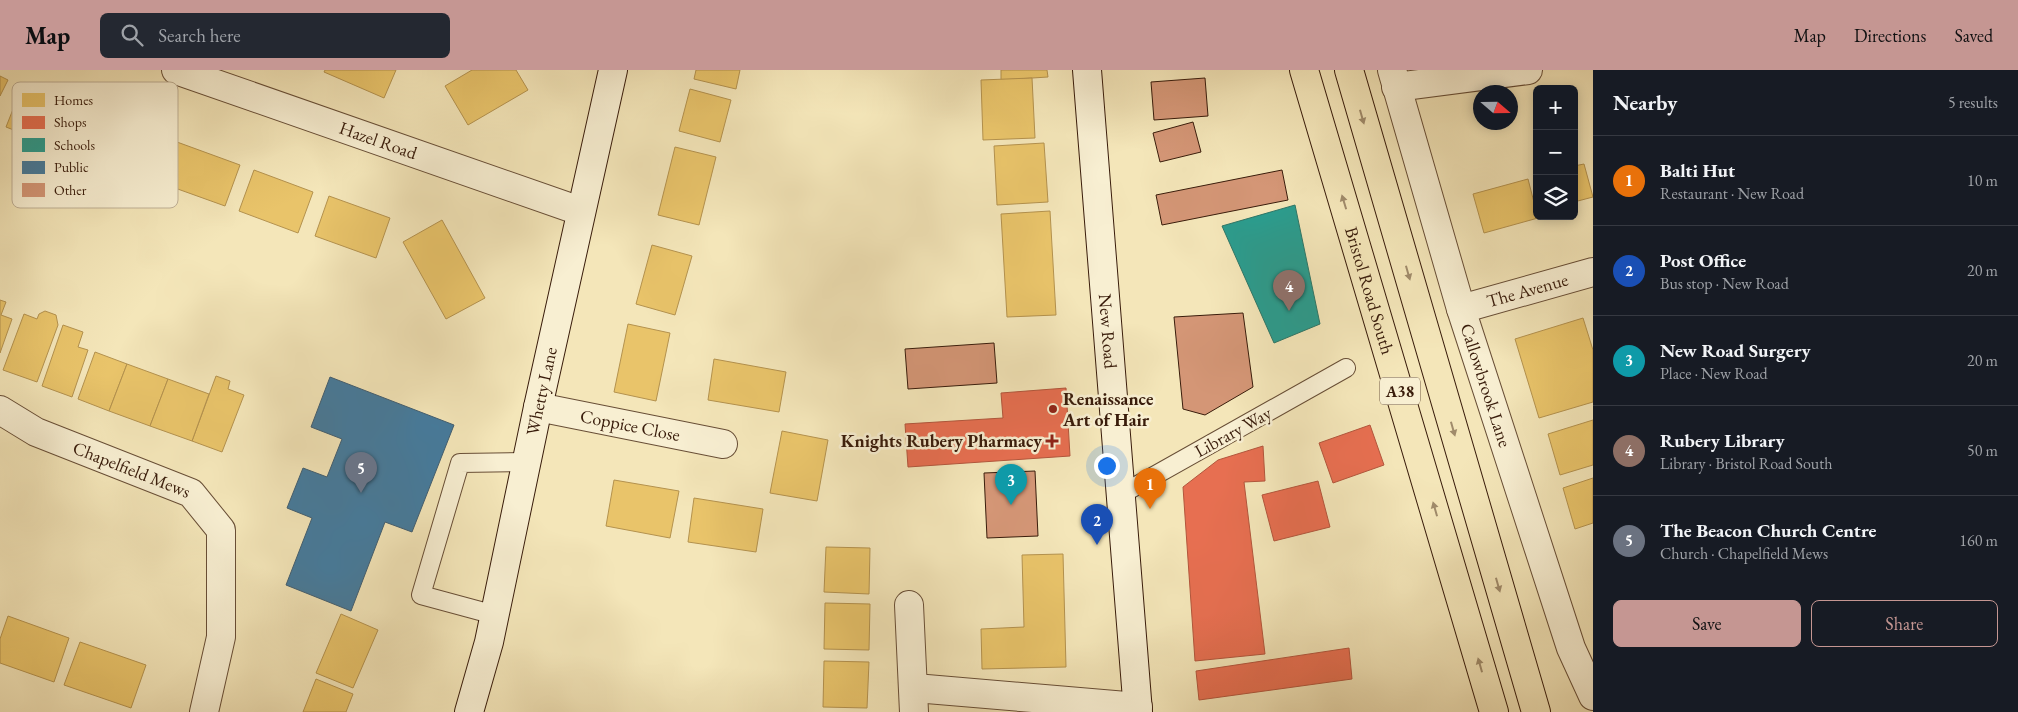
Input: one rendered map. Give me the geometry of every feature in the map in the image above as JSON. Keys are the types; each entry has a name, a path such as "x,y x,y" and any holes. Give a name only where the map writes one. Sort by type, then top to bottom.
{"highway":[{"name":"Bristol Road South","path":"1304,70 1494,712"},
{"name":"A38","path":"1349,70 1536,712"}],"street":[{"name":"Hazel Road","path":"176,70 580,211"},
{"name":"Whetty Lane","path":"469,712 495,615 580,211 613,70"},
{"name":"New Road","path":"1087,70 1138,709"},
{"path":"1394,79 1528,70"},
{"name":"Callowbrook Lane","path":"1394,79 1461,309 1572,648 1593,696"},
{"name":"The Avenue","path":"1461,309 1593,272"},
{"name":"Coppice Close","path":"538,407 722,444"},
{"name":"Chapelfield Mews","path":"0,410 36,432 191,493 220,530 221,637 204,712"},
{"path":"909,605 915,700 1138,709"}],"lane":[{"name":"Library Way","path":"1120,495 1346,368"},
{"path":"495,615 421,595 460,462 526,462"}],"building: Homes":[{"path":"325,70 396,70 384,98 324,72"},
{"path":"472,70 516,70 528,90 468,125 445,86"},
{"path":"696,70 740,70 736,89 694,79"},
{"path":"1001,70 1047,70 1048,77 1001,80"},
{"path":"0,76 8,80 0,96"},
{"path":"1032,78 1035,138 983,140 981,80"},
{"path":"690,89 731,100 720,142 679,131"},
{"path":"12,112 12,129 6,127"},
{"path":"178,142 240,165 225,206 178,189"},
{"path":"1044,143 1048,202 997,205 994,146"},
{"path":"675,147 716,157 699,225 658,215"},
{"path":"1584,164 1593,197 1578,201 1578,175 1578,165"},
{"path":"254,170 313,192 298,233 239,211"},
{"path":"1528,179 1533,198 1533,219 1484,233 1473,194"},
{"path":"329,196 390,218 376,258 315,236"},
{"path":"1050,211 1056,315 1007,317 1001,214"},
{"path":"442,220 485,298 446,319 403,242"},
{"path":"652,245 692,256 675,315 636,304"},
{"path":"0,300 6,302 1,315 12,319 0,353"},
{"path":"45,311 56,315 58,325 37,382 3,370 24,314 37,319 39,314"},
{"path":"1583,318 1593,350 1593,402 1539,418 1515,339"},
{"path":"628,324 670,333 656,401 614,392"},
{"path":"63,325 83,332 78,347 88,350 72,397 42,386"},
{"path":"95,352 127,364 109,411 78,399"},
{"path":"714,359 786,372 779,412 708,400"},
{"path":"127,364 168,379 150,426 109,411"},
{"path":"216,376 230,381 228,389 244,395 222,452 192,441"},
{"path":"168,379 209,394 192,441 150,426"},
{"path":"1593,420 1593,465 1560,475 1548,434"},
{"path":"782,431 828,440 817,501 770,493"},
{"path":"1593,478 1593,523 1575,529 1563,488"},
{"path":"614,480 679,491 670,538 606,526"},
{"path":"694,498 763,509 756,552 688,542"},
{"path":"826,547 870,548 869,594 824,592"},
{"path":"1063,554 1066,667 982,669 981,629 1024,627 1022,555"},
{"path":"825,603 870,604 869,650 824,649"},
{"path":"341,614 378,630 353,688 316,673"},
{"path":"8,616 69,638 54,682 0,663 0,639"},
{"path":"80,642 146,665 131,708 64,685"},
{"path":"824,661 869,662 867,708 823,707"},
{"path":"316,679 353,694 346,712 303,712"}],"building: Shops":[{"path":"1066,388 1070,456 908,467 905,424 1003,418 1001,393"},
{"path":"1370,425 1384,465 1333,483 1319,443"},
{"path":"1263,446 1265,481 1244,482 1265,654 1195,661 1183,487 1218,460"},
{"path":"1318,481 1330,527 1274,541 1262,495"},
{"path":"1349,648 1352,679 1199,700 1196,671"}],"building: Schools":[{"path":"1295,205 1320,324 1274,343 1222,226"}],"building: Public":[{"path":"330,377 454,425 412,532 385,522 351,611 286,585 312,518 287,508 303,468 327,477 342,439 311,427"}],"building: Other":[{"path":"1205,78 1208,116 1154,120 1151,82"},
{"path":"1193,122 1201,152 1160,162 1153,133"},
{"path":"1282,170 1288,200 1162,225 1156,195"},
{"path":"1243,313 1253,387 1205,415 1183,409 1174,317"},
{"path":"994,343 997,383 908,389 905,349"},
{"path":"1035,471 1038,536 987,538 984,473"}],"place":[{"name":"Rubery Library","path":"1289,311"},
{"name":"Renaissance Art of Hair","path":"1053,409"},
{"name":"Knights Rubery Pharmacy","path":"1052,441"},
{"name":"The Beacon Church Centre","path":"361,493"},
{"name":"New Road Surgery","path":"1011,505"},
{"name":"Balti Hut","path":"1150,509"},
{"name":"Post Office","path":"1097,545"}]}
